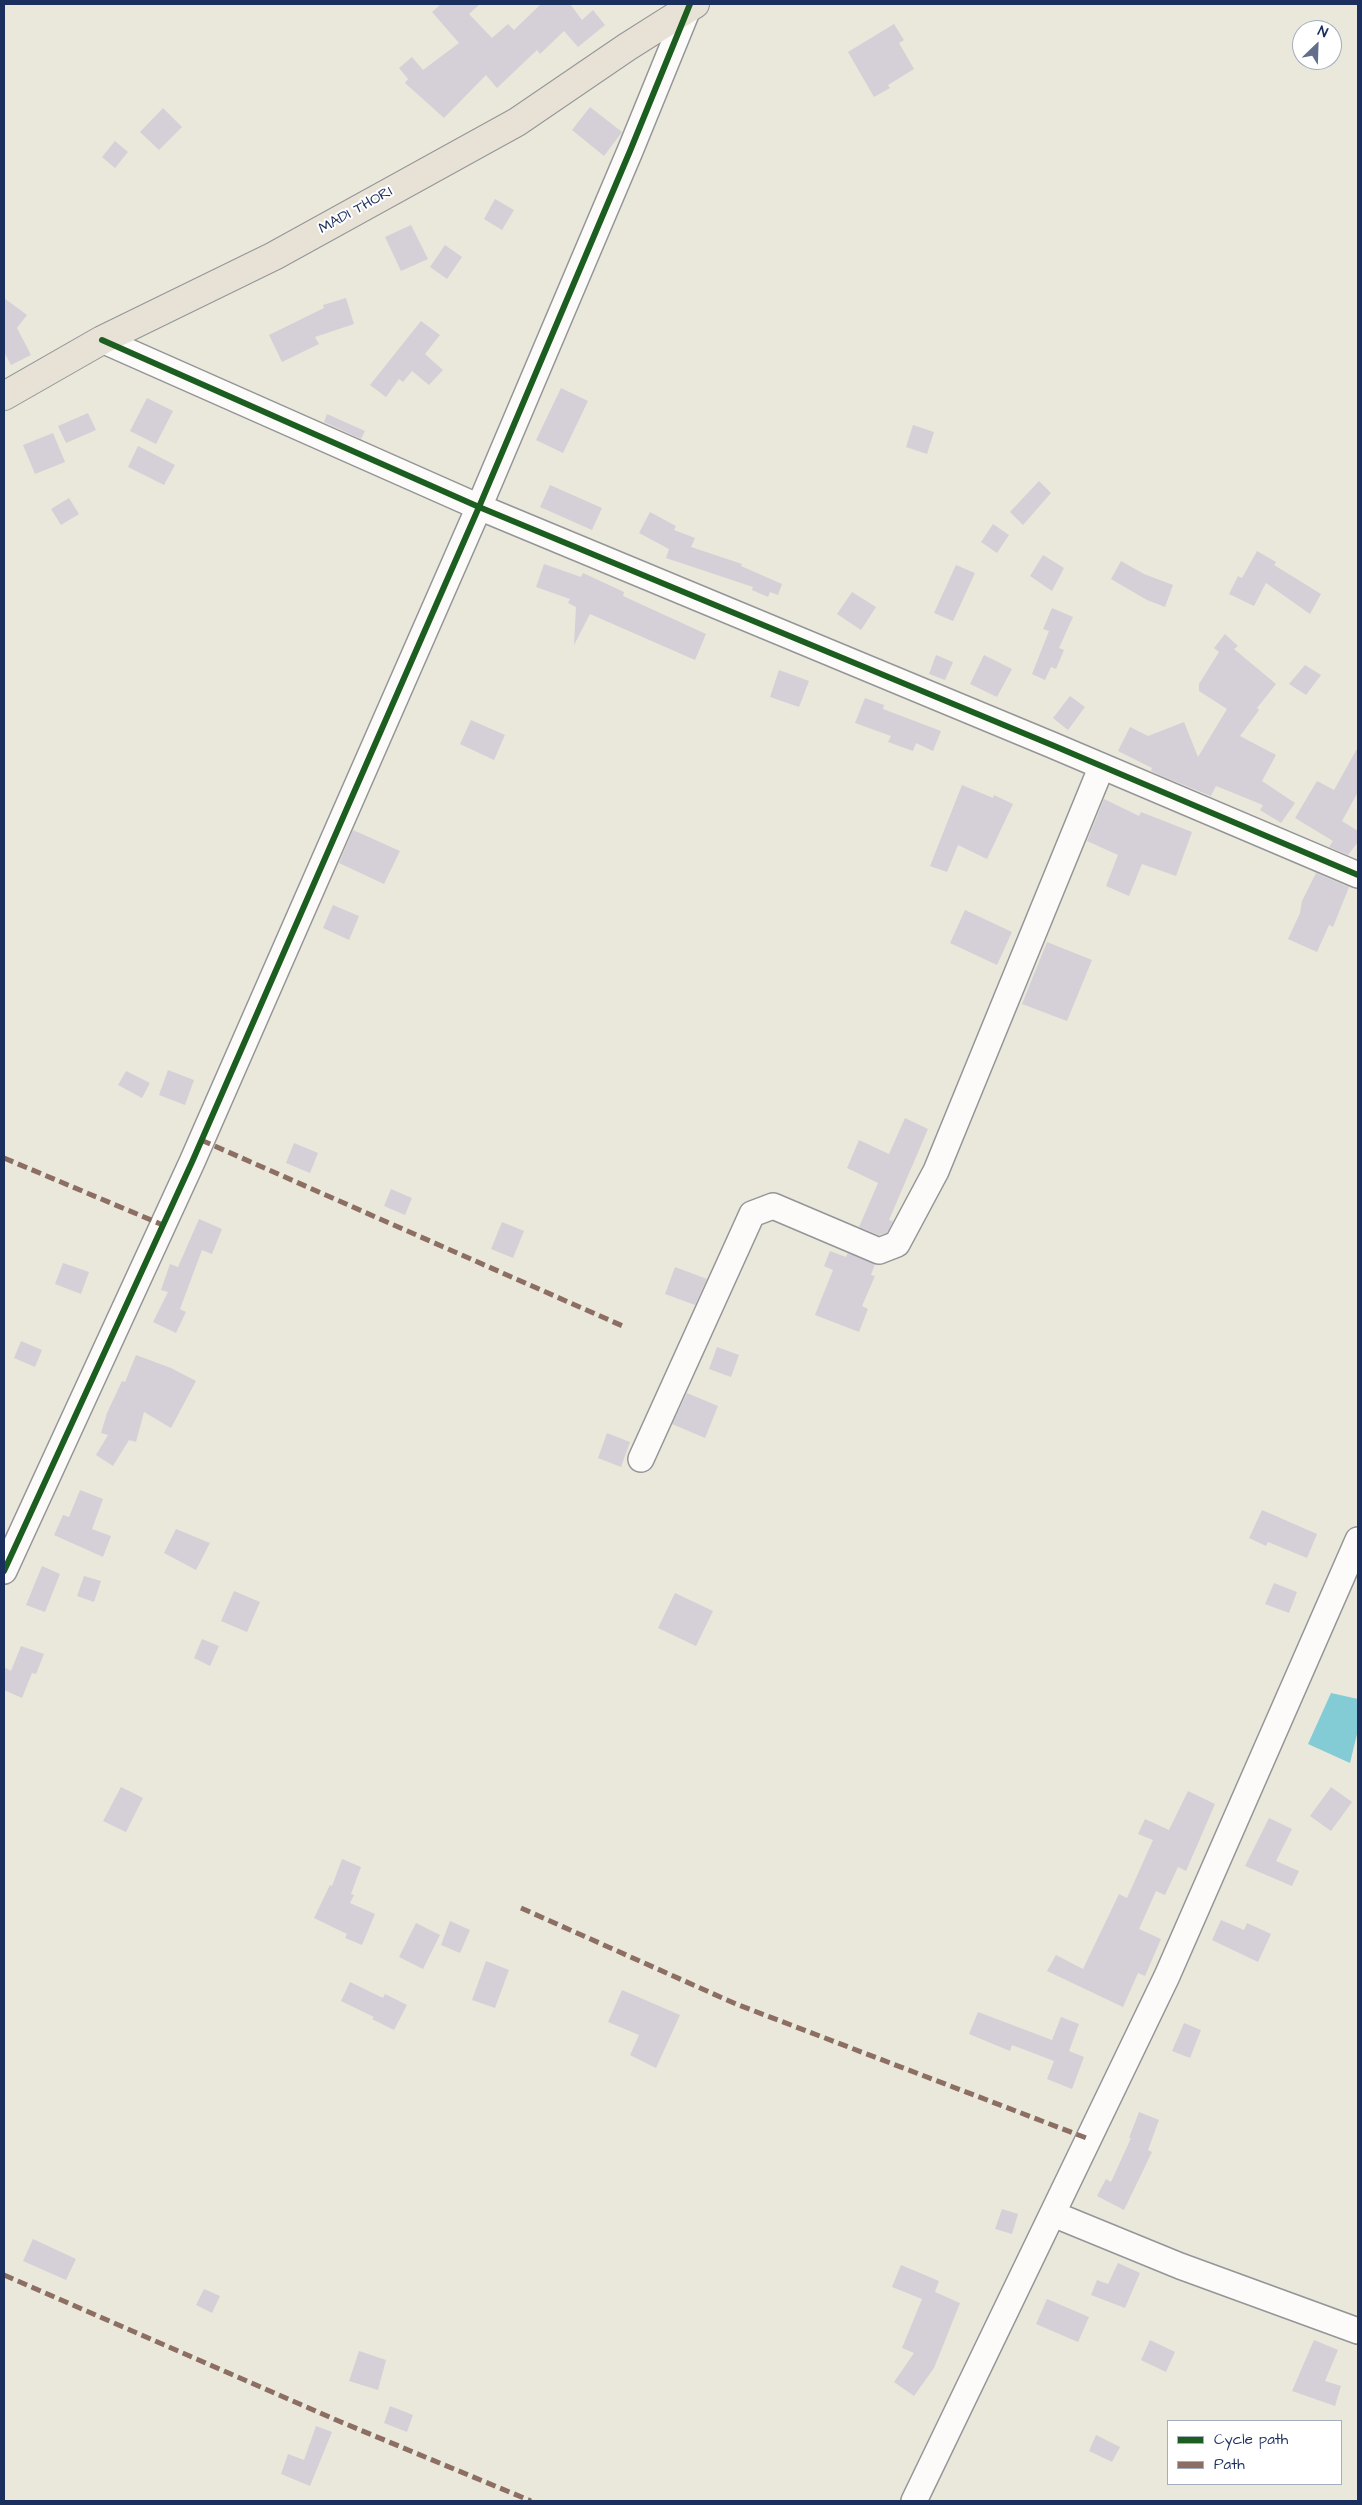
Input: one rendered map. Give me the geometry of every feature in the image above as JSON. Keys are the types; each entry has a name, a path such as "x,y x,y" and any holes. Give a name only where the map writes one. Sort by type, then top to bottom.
{"main road":[{"name":"MADI THORI","path":"4,396 102,340 274,256 518,122 691,5"}],"street":[{"path":"4,1571 192,1162 479,507 691,5"},
{"path":"102,340 479,507 1052,745 1101,768 1358,875"},
{"path":"641,1459 752,1214 773,1206 879,1251 898,1244 936,1171 1101,768"},
{"path":"914,2501 1167,1976 1358,1540"},
{"path":"1053,2214 1180,2266 1358,2331"}],"water":[{"path":"1331,1693 1358,1699 1358,1730 1350,1763 1308,1744"}],"building":[{"path":"441,4 480,4 469,14 492,38 508,24 514,30 541,4 570,4 582,20 593,10 605,25 578,47 564,31 540,54 537,50 497,88 486,75 444,118 405,83 408,79 399,68 412,57 423,70 459,43 432,12"},
{"path":"894,24 904,40 899,43 914,69 888,85 890,88 874,97 848,52"},
{"path":"590,107 622,132 604,156 572,130"},
{"path":"163,108 182,127 159,150 140,132"},
{"path":"115,141 128,152 115,168 102,157"},
{"path":"495,199 514,210 502,230 484,219"},
{"path":"411,225 428,259 401,271 385,237"},
{"path":"445,245 462,257 447,279 430,267"},
{"path":"4,298 27,315 17,328 31,355 11,365 4,352"},
{"path":"346,298 354,324 315,337 319,344 282,362 269,335 324,308 323,305"},
{"path":"421,321 440,335 425,354 443,370 429,385 412,371 403,382 399,379 386,397 370,385"},
{"path":"561,388 588,401 563,453 536,440"},
{"path":"147,398 173,411 156,444 130,431"},
{"path":"88,413 96,430 66,443 58,426"},
{"path":"327,414 365,431 361,439 324,422"},
{"path":"913,425 934,432 927,454 906,447"},
{"path":"53,433 65,462 35,474 23,445"},
{"path":"138,446 175,465 164,485 128,467"},
{"path":"1039,481 1051,493 1023,525 1010,512"},
{"path":"550,485 602,508 592,530 540,507"},
{"path":"69,498 79,514 61,525 51,509"},
{"path":"650,512 676,526 674,530 695,538 691,547 742,564 741,566 782,584 778,595 770,592 768,597 752,590 753,587 666,558 669,549 639,533"},
{"path":"993,524 1009,535 997,553 981,542"},
{"path":"1257,551 1276,562 1274,565 1321,594 1310,614 1266,583 1254,606 1229,594 1238,576 1242,578"},
{"path":"1043,555 1064,568 1052,591 1030,576"},
{"path":"1121,561 1144,574 1173,585 1165,607 1147,600 1111,579"},
{"path":"544,564 581,577 583,573 624,592 623,596 706,634 695,660 590,614 574,645 576,607 568,603 570,599 536,587"},
{"path":"956,565 975,573 953,621 934,613"},
{"path":"852,592 876,607 861,630 837,614"},
{"path":"1052,608 1073,617 1059,648 1064,650 1056,669 1051,667 1045,680 1032,674 1049,631 1043,629"},
{"path":"1225,634 1238,646 1234,649 1276,684 1257,708 1259,710 1240,736 1276,755 1262,781 1295,803 1281,823 1260,810 1263,805 1216,786 1211,796 1159,775 1151,771 1152,768 1118,751 1130,727 1148,736 1184,722 1198,757 1227,709 1199,691 1199,684 1219,652 1214,648"},
{"path":"936,655 953,662 945,680 929,674"},
{"path":"984,655 1012,669 997,697 970,684"},
{"path":"1305,665 1321,675 1306,695 1289,684"},
{"path":"779,670 809,681 799,707 770,697"},
{"path":"1070,696 1085,707 1068,730 1053,718"},
{"path":"865,698 884,705 883,709 941,731 933,751 916,743 913,751 888,742 891,736 855,723"},
{"path":"471,720 505,735 494,760 460,744"},
{"path":"1358,747 1358,792 1342,821 1358,831 1358,842 1348,855 1329,847 1333,841 1295,818 1317,781 1334,790"},
{"path":"962,785 993,798 994,795 1013,804 987,859 958,845 947,872 930,866"},
{"path":"1104,799 1139,816 1141,812 1192,832 1176,876 1142,864 1129,896 1106,886 1118,855 1087,841"},
{"path":"353,830 400,851 384,884 339,863"},
{"path":"1316,873 1349,887 1333,927 1329,925 1317,952 1288,939 1300,913 1302,901"},
{"path":"333,905 359,916 349,940 323,928"},
{"path":"965,910 1012,932 997,965 950,943"},
{"path":"1047,942 1092,960 1067,1021 1022,1004"},
{"path":"168,1070 194,1080 185,1105 159,1095"},
{"path":"126,1071 150,1083 142,1098 118,1085"},
{"path":"905,1118 928,1129 889,1220 893,1221 887,1233 879,1235 859,1227 878,1183 847,1168 859,1140 889,1154"},
{"path":"294,1143 318,1153 310,1173 286,1163"},
{"path":"391,1189 412,1198 405,1215 384,1206"},
{"path":"199,1219 222,1229 212,1254 202,1250 180,1309 186,1312 176,1333 153,1322 168,1292 161,1290 170,1264 178,1267"},
{"path":"502,1222 524,1231 513,1258 491,1249"},
{"path":"830,1251 846,1257 848,1253 875,1264 871,1275 875,1276 862,1306 868,1309 859,1332 815,1315 833,1270 824,1266"},
{"path":"63,1263 89,1272 81,1294 55,1284"},
{"path":"675,1267 707,1279 695,1305 665,1294"},
{"path":"21,1341 42,1350 35,1367 14,1358"},
{"path":"717,1347 739,1355 731,1377 709,1369"},
{"path":"136,1355 171,1368 196,1381 171,1428 144,1412 136,1442 129,1440 113,1466 96,1455 108,1435 101,1433 107,1413 122,1381 125,1382"},
{"path":"687,1393 718,1406 705,1438 672,1424"},
{"path":"607,1433 630,1442 621,1467 598,1458"},
{"path":"80,1490 103,1499 92,1529 111,1536 103,1557 54,1535 63,1515 69,1517"},
{"path":"1262,1510 1317,1534 1307,1558 1268,1542 1266,1546 1249,1538"},
{"path":"176,1529 210,1543 196,1570 164,1553"},
{"path":"42,1566 60,1574 45,1612 26,1605"},
{"path":"84,1576 101,1581 94,1602 77,1596"},
{"path":"1274,1583 1297,1592 1289,1613 1265,1604"},
{"path":"234,1591 260,1602 247,1632 221,1621"},
{"path":"675,1593 713,1611 696,1646 658,1628"},
{"path":"202,1639 219,1646 210,1666 194,1658"},
{"path":"21,1646 44,1654 36,1674 32,1673 22,1698 4,1690 4,1667 11,1671"},
{"path":"121,1787 143,1798 126,1832 103,1821"},
{"path":"1331,1787 1352,1802 1331,1831 1310,1816"},
{"path":"1188,1791 1215,1804 1186,1871 1178,1867 1165,1895 1156,1891 1139,1929 1161,1939 1145,1976 1138,1973 1123,2007 1047,1971 1056,1955 1083,1969 1119,1894 1127,1898 1153,1840 1138,1834 1145,1819 1169,1830"},
{"path":"1269,1818 1292,1829 1276,1861 1299,1871 1292,1886 1245,1866"},
{"path":"342,1859 361,1867 351,1894 354,1895 350,1903 375,1914 362,1945 345,1938 347,1934 314,1918 330,1885 332,1886"},
{"path":"1221,1920 1244,1930 1247,1923 1271,1934 1258,1962 1212,1940"},
{"path":"450,1921 470,1930 460,1953 441,1945"},
{"path":"416,1923 440,1935 423,1969 399,1957"},
{"path":"486,1961 509,1970 495,2008 472,2000"},
{"path":"350,1982 383,1998 385,1994 407,2005 394,2030 372,2019 374,2017 341,2001"},
{"path":"622,1990 680,2015 656,2068 630,2055 639,2035 608,2022"},
{"path":"978,2012 1052,2040 1061,2017 1079,2024 1069,2051 1084,2057 1072,2089 1047,2079 1054,2061 1012,2045 1010,2051 969,2034"},
{"path":"1184,2023 1201,2030 1190,2058 1172,2051"},
{"path":"1139,2112 1159,2120 1148,2150 1152,2152 1124,2210 1097,2196 1106,2179 1111,2182 1131,2138 1129,2138"},
{"path":"1002,2209 1018,2214 1012,2234 995,2229"},
{"path":"33,2239 76,2259 66,2280 23,2261"},
{"path":"1118,2263 1140,2273 1125,2308 1091,2295 1097,2280 1108,2284"},
{"path":"901,2265 939,2281 935,2292 960,2303 934,2368 914,2396 894,2382 914,2353 902,2348 922,2299 892,2287"},
{"path":"204,2289 220,2296 212,2313 196,2305"},
{"path":"1047,2299 1089,2317 1078,2342 1036,2324"},
{"path":"1150,2340 1175,2352 1166,2372 1141,2360"},
{"path":"1314,2340 1338,2350 1325,2381 1341,2386 1335,2406 1292,2391"},
{"path":"359,2351 386,2360 378,2390 349,2381"},
{"path":"390,2406 413,2415 407,2432 384,2423"},
{"path":"316,2426 332,2432 310,2486 281,2474 288,2454 304,2460"},
{"path":"1096,2435 1120,2447 1112,2462 1089,2451"}],"marked path":[{"path":"201,1140 625,1327"},
{"path":"4,1158 163,1225"},
{"path":"521,1908 736,2004 1089,2139"},
{"path":"4,2275 341,2422 531,2501"}],"cycle path":[{"path":"4,1571 192,1162 479,507 630,151 690,4"},
{"path":"102,340 479,507 1052,745 1358,875"}]}
